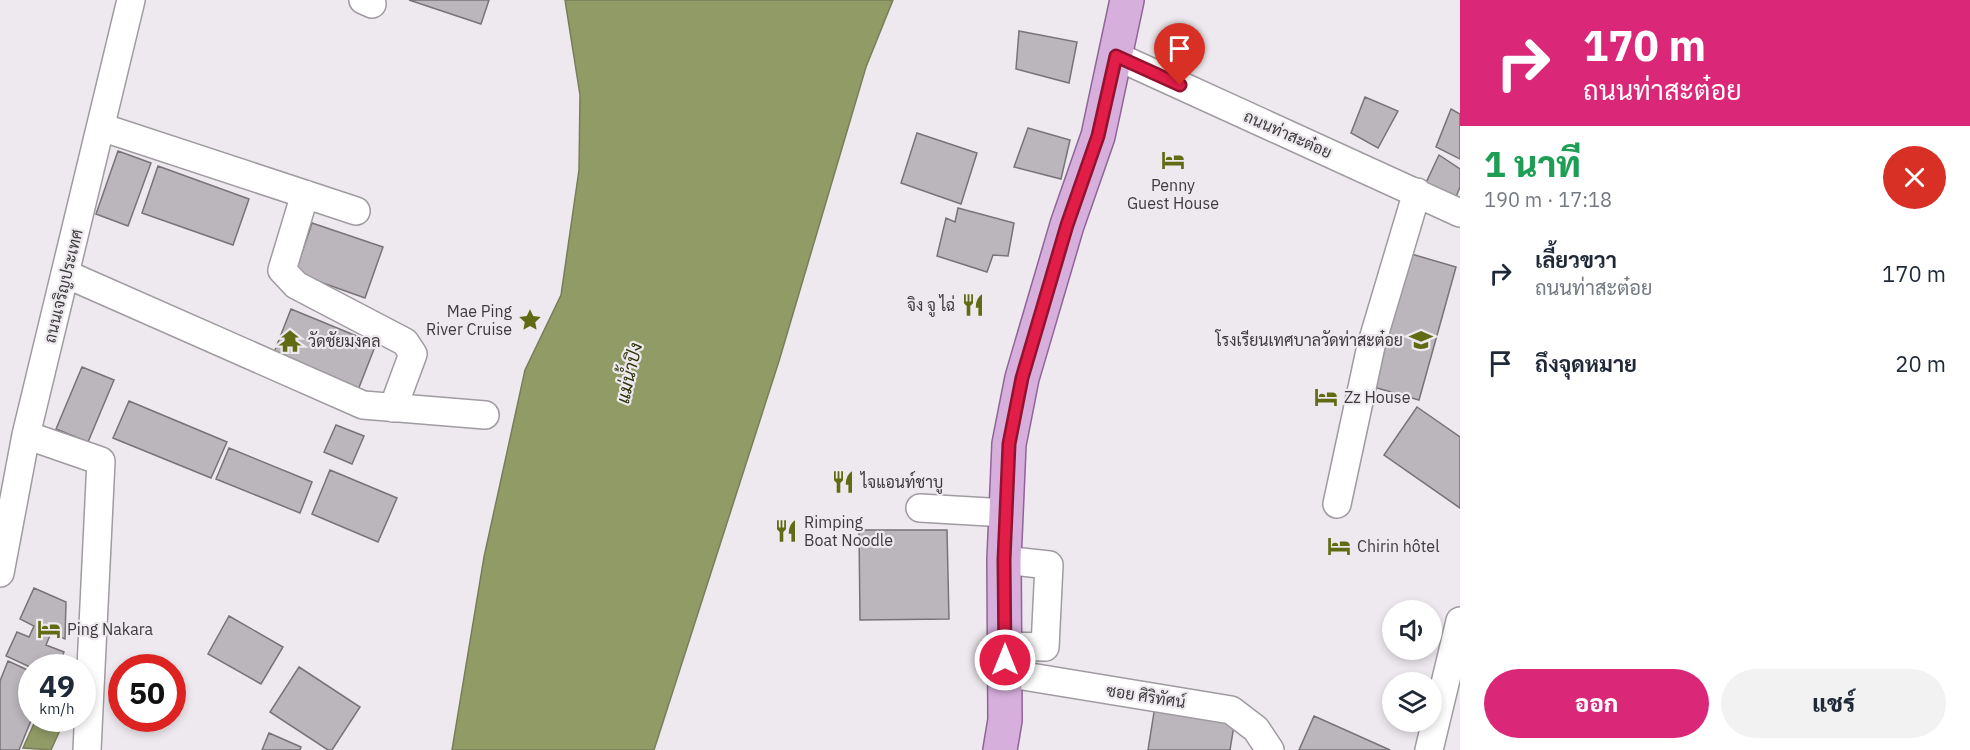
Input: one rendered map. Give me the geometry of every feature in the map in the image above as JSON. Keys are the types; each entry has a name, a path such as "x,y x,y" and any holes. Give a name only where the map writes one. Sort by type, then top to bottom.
{"main road":[{"path":"999,750 1005,720 1004,560 1009,444 1022,378 1067,225 1098,136 1127,0"}],"street":[{"name":"ถนนเจริญประเทศ","path":"0,573 26,435 131,0"},
{"name":"ถนนท่าสะต๋อย","path":"1116,56 1460,213"},
{"path":"101,127 357,212"},
{"path":"1337,504 1371,346 1417,192"},
{"path":"305,194 282,270 296,285 405,342 411,348 413,354 393,408"},
{"path":"66,274 363,405 485,415"},
{"path":"26,435 100,461 87,750"},
{"path":"921,508 1006,513"},
{"path":"1004,560 1049,565 1045,647 1005,660"},
{"path":"1429,750 1460,621"},
{"name":"ซอย ศิริทัศน์","path":"1005,660 1231,710 1256,729 1270,750"}],"water":[{"name":"แม่น้ำปิง","path":"565,0 893,0 866,67 779,361 654,750 452,750 484,557 525,370 561,295 579,170 580,95"},
{"path":"30,732 59,732 51,750 23,748"}],"building":[{"path":"409,0 489,0 481,24"},
{"path":"1019,31 1077,42 1069,83 1016,69"},
{"path":"1365,97 1398,111 1378,148 1351,133"},
{"path":"1451,109 1460,114 1460,159 1436,147"},
{"path":"1028,128 1070,140 1061,179 1014,167"},
{"path":"917,133 977,153 961,204 901,183"},
{"path":"118,151 151,163 128,226 96,214"},
{"path":"1439,155 1460,169 1460,187 1454,202 1424,187"},
{"path":"158,166 249,199 233,245 142,213"},
{"path":"958,208 1014,223 1008,256 993,255 987,272 937,256 946,218 955,222"},
{"path":"312,223 383,247 365,298 295,273"},
{"path":"1408,253 1456,267 1419,400 1370,386"},
{"path":"291,309 376,344 358,390 273,355"},
{"path":"82,367 114,380 88,442 56,429"},
{"path":"129,401 227,442 211,478 113,438"},
{"path":"1417,407 1460,437 1460,508 1384,455"},
{"path":"336,425 364,436 352,464 324,452"},
{"path":"229,448 312,482 300,513 216,479"},
{"path":"330,470 397,498 378,542 312,514"},
{"path":"859,530 947,530 949,619 860,620"},
{"name":"Ping Nakara","path":"34,588 66,602 65,639 51,633 46,645 64,652 63,654 18,654 18,662 6,656 17,632 29,637 34,626 20,619"},
{"path":"229,616 283,647 261,684 208,654"},
{"name":"Ping Nakara","path":"8,661 18,666 18,732 26,732 19,750 0,750 0,681"},
{"path":"299,667 360,707 332,750 328,750 270,712"},
{"path":"1155,706 1235,719 1230,750 1148,750"},
{"path":"1314,716 1390,750 1299,750"},
{"path":"269,733 301,747 300,750 262,750"}],"place":[{"name":"Penny Guest House","path":"1173,160"},
{"name":"จิง จู ไฉ่","path":"973,305"},
{"name":"Mae Ping River Cruise","path":"530,320"},
{"name":"โรงเรียนเทศบาลวัดท่าสะต๋อย","path":"1421,340"},
{"name":"วัดชัยมงคล","path":"290,341"},
{"name":"Zz House","path":"1326,397"},
{"name":"ไจแอนท์ชาบู","path":"843,482"},
{"name":"Rimping Boat Noodle","path":"786,531"},
{"name":"Chirin hôtel","path":"1339,546"},
{"name":"Ping Nakara","path":"49,629"}],"route":[{"path":"1005,660 1004,560 1009,444 1022,378 1067,225 1098,136 1116,56 1180,85"}]}
